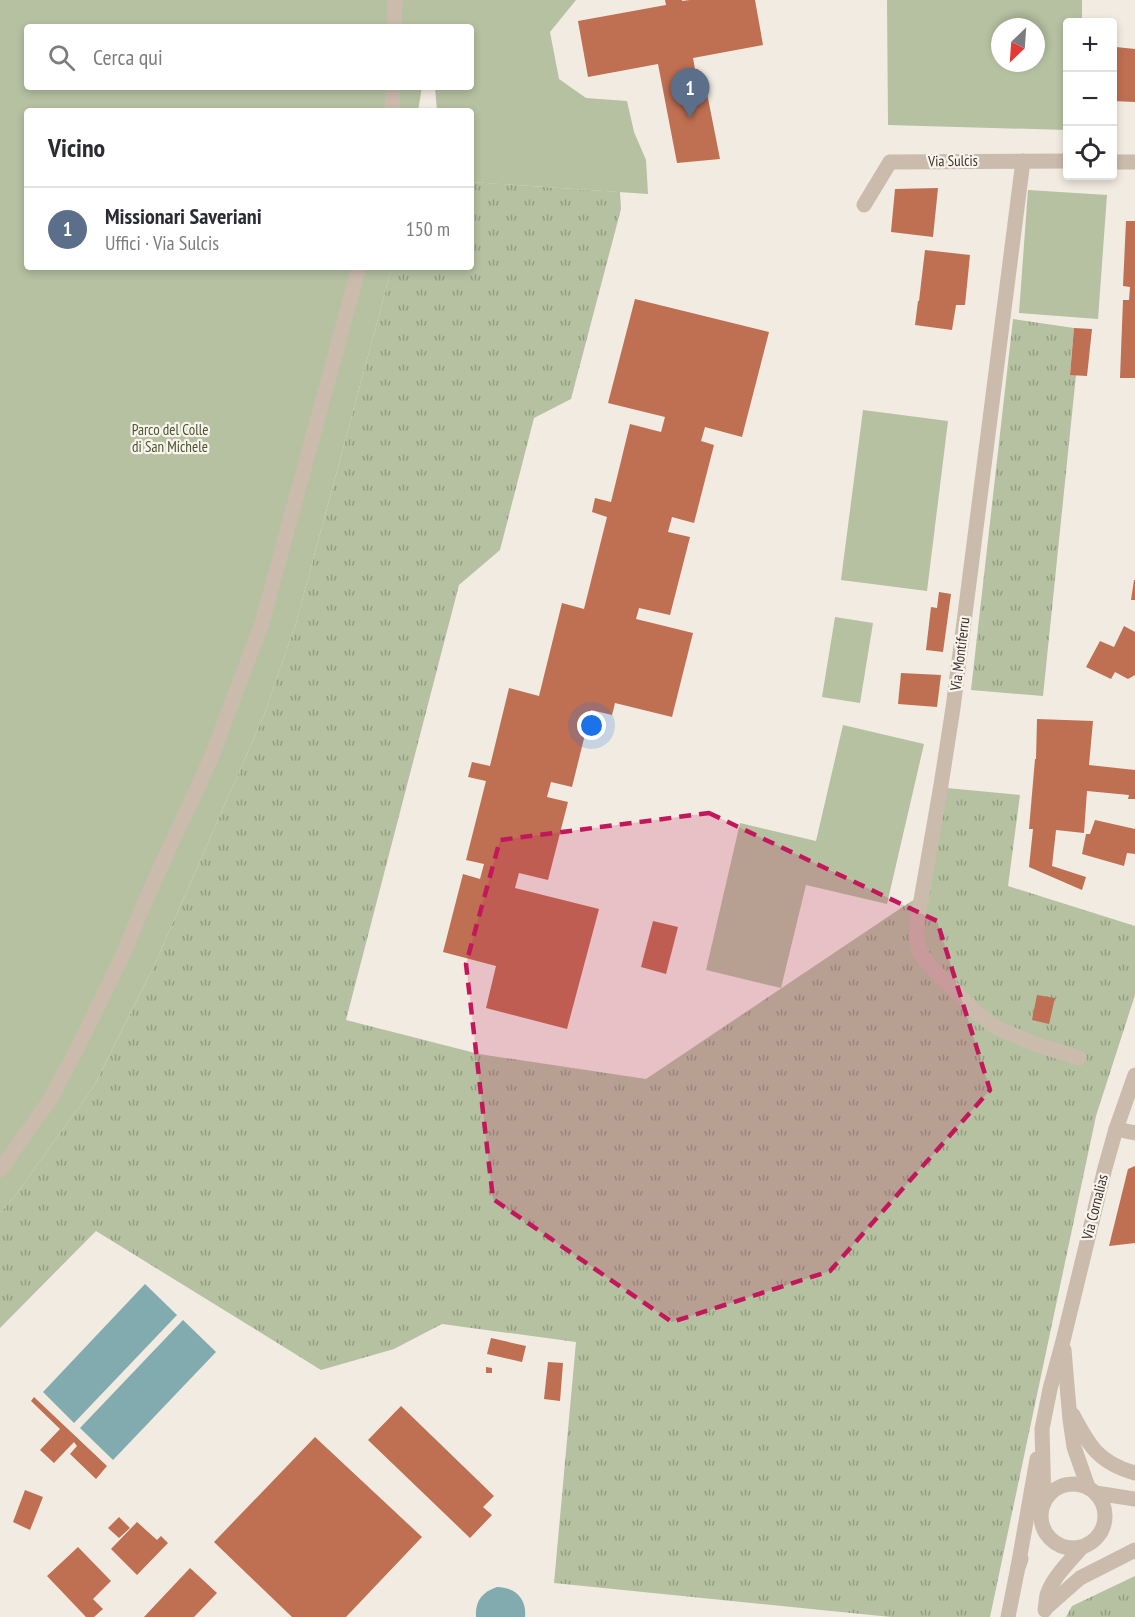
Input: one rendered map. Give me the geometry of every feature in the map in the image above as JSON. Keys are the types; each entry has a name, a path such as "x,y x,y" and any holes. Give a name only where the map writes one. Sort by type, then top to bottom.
{"street":[{"path":"394,0 394,24"},
{"path":"392,108 393,90"},
{"name":"Via Montiferru","path":"1023,161 953,708 917,923 917,941 921,954 932,968 990,1023 1035,1044 1079,1058"},
{"name":"Via Sulcis","path":"864,205 890,162 1063,161"},
{"path":"1117,162 1135,162"},
{"path":"0,1170 51,1098 78,1047 120,961 211,758 262,623 358,270"},
{"name":"Via Cornalias","path":"1044,1503 1042,1429 1050,1389 1116,1129 1135,1075"},
{"path":"1116,1129 1135,1133"},
{"name":"Via Cornalias","path":"1063,1341 1074,1447 1092,1490"},
{"path":"1070,1409 1091,1448 1126,1471 1135,1473"},
{"path":"1008,1617 1042,1429"},
{"path":"1128,1553 1099,1553 1084,1546 1072,1548 1061,1546 1046,1532 1041,1513 1050,1494 1068,1484 1078,1484 1092,1490 1135,1499"},
{"path":"1045,1612 1046,1600 1051,1588 1064,1568 1084,1546 1098,1536 1103,1528 1105,1509 1102,1501 1092,1490"},
{"path":"1018,1567 1042,1523"},
{"path":"1045,1612 1080,1578 1128,1553"}],"highlighted area":[{"path":"709,813 937,921 990,1090 830,1271 672,1322 493,1199 466,964 500,840"}],"green space":[{"name":"Parco del Colle di San Michele","path":"0,0 576,0 550,32 559,79 586,98 627,101 634,132 646,160 648,194 474,182 474,108 437,108 435,90 474,90 474,24 24,24 24,90 422,90 418,108 24,108 24,270 391,270 296,623 264,715 154,966 94,1086 15,1196 0,1213"},
{"path":"887,0 1082,0 1082,18 1063,18 1063,130 888,125"},
{"path":"474,182 620,192 621,209 571,399 534,418 500,550 459,585 346,1020 479,1054 646,1079 930,890 947,788 1020,795 1008,886 1135,926 1135,995 1096,1116 990,1617 891,1617 554,1583 576,1342 442,1324 394,1349 321,1370 96,1231 0,1328 0,1213 15,1196 94,1086 154,966 264,715 296,623 391,270 474,270"},
{"path":"1028,190 1107,195 1098,319 1019,313"},
{"path":"1013,319 1074,328 1070,374 1076,375 1043,696 971,690"},
{"path":"863,410 948,421 927,591 841,580"},
{"path":"835,617 873,623 860,703 822,697"},
{"path":"843,725 924,744 887,904 806,885 781,988 706,970 740,823 816,841"},
{"path":"1135,1576 1135,1617 1066,1617 1072,1606"}],"water":[{"path":"145,1284 177,1315 74,1423 43,1392"},
{"path":"183,1320 216,1352 113,1460 80,1428"},
{"path":"497,1587 509,1589 518,1595 524,1605 525,1617 476,1617 480,1598"}],"building":[{"path":"665,0 755,0 763,45 693,58 695,69 703,73 720,159 677,163 658,64 588,77 578,21 666,5"},
{"path":"1117,47 1135,49 1135,102 1117,101"},
{"path":"938,188 933,237 891,232 895,189"},
{"path":"1126,221 1135,221 1135,378 1120,378 1123,300 1129,300 1130,287 1123,286"},
{"path":"925,250 970,255 965,305 956,305 952,330 915,325"},
{"path":"635,299 769,332 742,437 705,427 701,441 714,445 694,523 672,517 668,532 690,537 670,615 639,608 636,619 693,633 672,717 615,703 612,715 591,710 572,787 551,782 547,797 568,802 548,880 519,873 515,888 599,909 567,1029 486,1008 496,966 443,952 463,874 480,879 484,864 466,860 486,781 468,777 472,762 490,766 509,688 539,696 562,603 584,609 607,517 592,512 595,498 611,502 630,424 661,432 665,417 608,403"},
{"path":"1074,328 1092,329 1087,376 1070,375"},
{"path":"1134,580 1135,600 1131,600"},
{"path":"939,592 951,594 943,652 926,650 931,607 937,608"},
{"path":"1124,626 1135,632 1135,675 1128,679 1115,672 1111,679 1086,667 1100,641 1114,647"},
{"path":"901,673 941,675 937,707 898,704"},
{"path":"1037,719 1093,721 1089,765 1135,770 1135,799 1128,799 1129,795 1087,791 1084,833 1056,830 1052,866 1086,877 1082,890 1029,867 1033,829 1029,829 1036,759"},
{"path":"1095,820 1135,829 1135,854 1127,853 1124,866 1082,854 1086,834 1090,834"},
{"path":"653,921 678,927 666,974 641,967"},
{"path":"1037,995 1055,998 1049,1024 1032,1020"},
{"path":"1135,1166 1135,1243 1109,1246 1128,1169"},
{"path":"491,1338 526,1346 522,1362 487,1354"},
{"path":"548,1362 563,1363 560,1401 544,1399"},
{"path":"486,1367 492,1368 492,1373 486,1373"},
{"path":"34,1397 107,1466 96,1479 70,1454 77,1446 74,1442 54,1463 40,1450 60,1429 31,1401"},
{"path":"401,1406 494,1496 483,1507 492,1515 470,1538 368,1440"},
{"path":"315,1437 422,1537 346,1617 292,1617 214,1542"},
{"path":"25,1490 43,1497 30,1530 13,1522"},
{"path":"119,1517 130,1528 119,1538 108,1528"},
{"path":"137,1522 157,1540 161,1536 168,1543 137,1575 111,1549"},
{"path":"78,1547 111,1581 93,1599 103,1609 94,1617 86,1617 47,1576"},
{"path":"190,1568 217,1593 194,1617 144,1617"}],"place":[{"name":"Missionari Saveriani","path":"690,118"}]}
